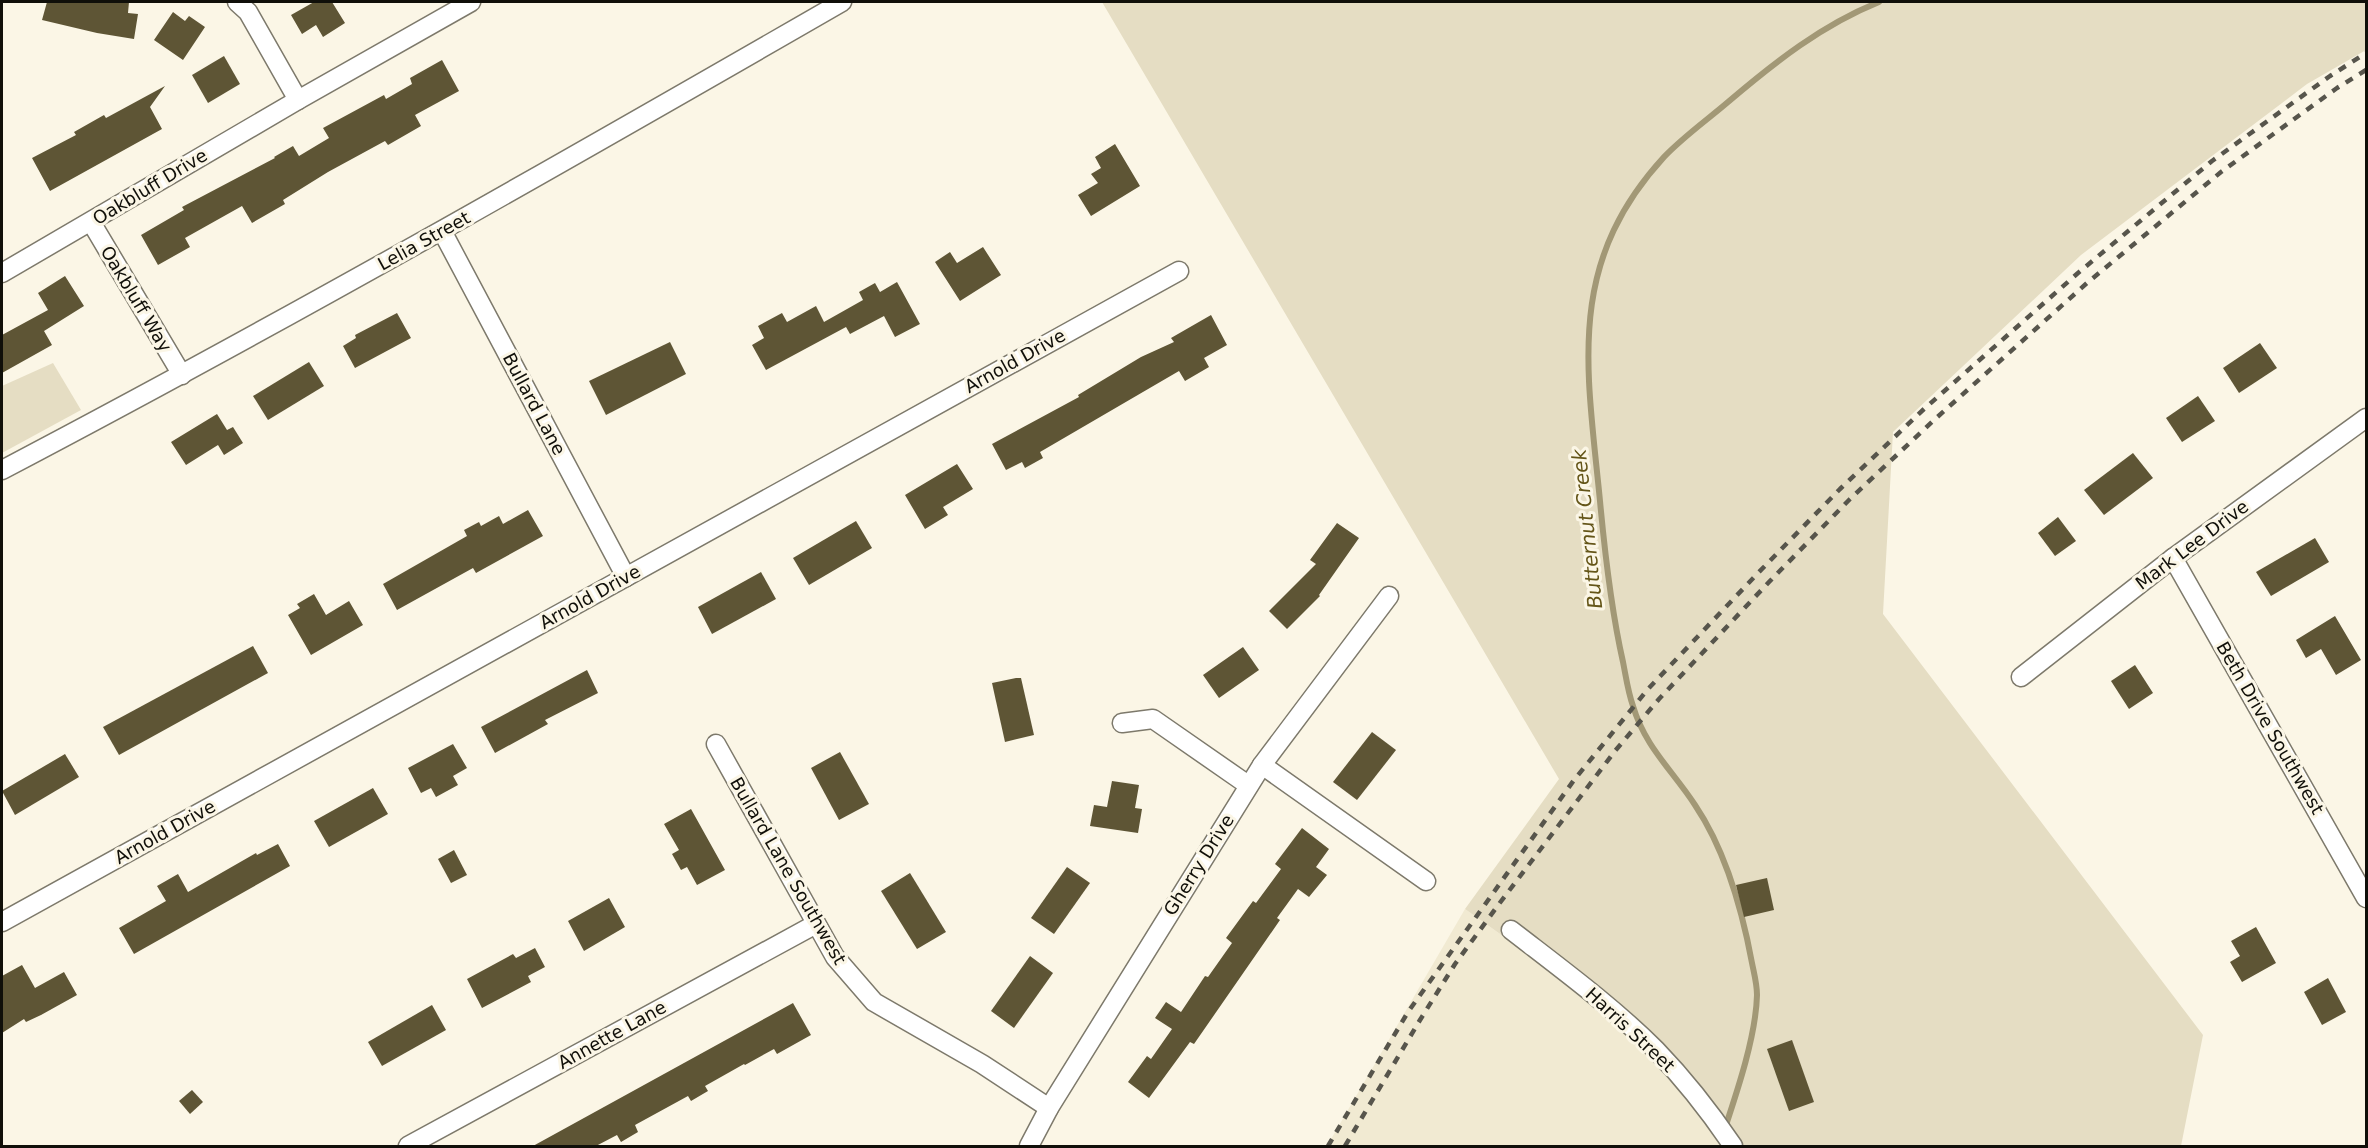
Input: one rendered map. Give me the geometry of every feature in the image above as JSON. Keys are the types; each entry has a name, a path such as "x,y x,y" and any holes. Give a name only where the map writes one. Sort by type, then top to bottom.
{"street":[{"path":"237,2 248,12 298,99"},
{"name":"Oakbluff Drive","path":"2,273 298,99 471,2"},
{"name":"Lelia Street","path":"2,470 182,375 442,231 842,2"},
{"name":"Oakbluff Way","path":"91,222 182,375"},
{"name":"Bullard Lane","path":"442,231 626,577"},
{"name":"Arnold Drive","path":"2,922 1179,271"},
{"name":"Mark Lee Drive","path":"2021,676 2173,558 2367,418"},
{"name":"Beth Drive Southwest","path":"2173,558 2367,898"},
{"name":"Gherry Drive","path":"1029,1146 1049,1108 1248,785 1389,596"},
{"path":"1122,723 1153,719 1248,785"},
{"name":"Bullard Lane Southwest","path":"716,744 835,957 874,1002 982,1064 1049,1108"},
{"path":"1262,765 1426,881"},
{"name":"Annette Lane","path":"408,1146 816,924"},
{"name":"Harris Street","path":"1511,930 1579,982 1655,1050 1707,1108 1734,1146"}],"shaded area":[{"path":"1102,2 2366,2 2366,50 2307,84 2081,255 1893,432 1883,614 2203,1035 2181,1146 1730,1146 1605,1009 1465,909 1559,779"},
{"path":"53,363 81,410 2,453 2,386"},
{"path":"1465,909 1605,1009 1730,1146 1327,1146"}],"building":[{"path":"47,2 129,2 128,13 138,14 134,39 42,20"},
{"path":"314,2 332,2 345,23 323,37 316,25 302,34 291,15"},
{"path":"173,12 185,21 189,16 205,27 183,60 154,40"},
{"path":"224,56 240,84 208,103 192,75"},
{"path":"442,60 459,91 415,115 421,126 388,145 385,141 328,172 283,200 285,204 252,223 242,206 185,238 190,247 158,265 141,235 184,210 182,207 275,158 293,146 299,156 329,138 323,128 384,95 386,99 412,84 410,78"},
{"path":"165,86 150,107 162,129 50,191 32,158 76,135 74,132 104,115 106,118"},
{"path":"1115,144 1140,186 1091,216 1078,195 1098,183 1091,174 1101,168 1095,157"},
{"path":"983,247 1001,275 960,301 935,262 950,252 957,263"},
{"path":"65,276 84,306 44,331 52,345 2,373 2,335 48,310 38,293"},
{"path":"897,282 920,324 895,337 884,316 850,334 846,327 766,370 752,345 764,338 758,326 782,313 787,322 816,306 824,322 863,300 859,292 875,283 880,292"},
{"path":"397,313 411,338 355,368 343,346 356,338 355,335"},
{"path":"1211,315 1227,345 1204,358 1209,367 1185,381 1179,371 1040,452 1043,458 1025,468 1022,462 1006,470 992,444 1079,397 1078,395 1141,357 1174,342 1171,338"},
{"path":"670,342 686,374 606,415 589,381"},
{"path":"2260,343 2277,368 2239,393 2223,368"},
{"path":"309,362 324,386 268,420 253,396"},
{"path":"2198,396 2215,421 2182,442 2166,418"},
{"path":"217,414 227,430 233,427 243,443 224,455 218,445 186,465 171,442"},
{"path":"2133,453 2153,478 2104,515 2084,490"},
{"path":"957,464 973,489 943,507 948,515 925,529 905,495"},
{"path":"528,510 543,536 476,573 473,568 397,610 383,584 467,536 464,530 479,522 481,526 499,516 503,524"},
{"path":"2058,517 2076,541 2055,556 2038,533"},
{"path":"856,521 872,548 809,585 793,558"},
{"path":"1337,523 1359,538 1320,596 1287,629 1269,611 1316,564 1310,560"},
{"path":"2315,538 2329,562 2271,596 2256,572"},
{"path":"761,572 776,599 712,634 698,607"},
{"path":"314,594 326,615 349,601 363,625 311,655 288,615 300,608 297,604"},
{"path":"2335,616 2361,660 2336,675 2321,649 2306,658 2296,640"},
{"path":"253,646 268,673 119,755 103,727"},
{"path":"1243,647 1259,670 1219,698 1203,675"},
{"path":"2135,665 2153,693 2129,709 2111,681"},
{"path":"587,670 598,693 545,720 548,724 495,753 481,727"},
{"path":"1021,678 1034,735 1005,742 992,683"},
{"path":"1372,732 1396,750 1357,800 1333,782"},
{"path":"453,744 467,768 453,776 458,785 436,797 431,788 421,793 408,768"},
{"path":"840,752 869,804 839,820 811,768"},
{"path":"65,754 79,777 15,815 2,791"},
{"path":"1112,781 1139,785 1135,808 1142,809 1138,833 1090,826 1094,805 1107,807"},
{"path":"373,788 388,814 329,847 314,821"},
{"path":"691,809 725,870 697,885 687,867 681,870 672,854 679,850 664,824"},
{"path":"1302,828 1329,849 1316,867 1327,875 1309,897 1298,889 1277,918 1280,920 1194,1044 1190,1042 1149,1098 1128,1082 1147,1056 1151,1059 1172,1029 1155,1018 1166,1002 1181,1012 1205,976 1208,977 1232,943 1226,938 1253,901 1256,903 1281,869 1275,864"},
{"path":"278,844 290,866 134,954 119,928 166,901 157,886 178,874 188,892 256,853 257,855"},
{"path":"454,850 467,875 451,883 438,859"},
{"path":"1067,867 1090,883 1054,934 1031,918"},
{"path":"910,873 946,932 917,949 881,891"},
{"path":"1767,878 1774,910 1744,917 1736,885"},
{"path":"609,898 625,927 584,951 568,921"},
{"path":"2256,927 2276,963 2242,982 2230,962 2240,956 2231,941"},
{"path":"535,948 545,967 528,976 531,982 482,1008 467,979 513,954 516,958"},
{"path":"1030,956 1053,973 1014,1028 991,1011"},
{"path":"22,965 35,988 64,972 77,995 26,1022 24,1019 2,1033 2,976"},
{"path":"2328,978 2346,1012 2322,1025 2304,992"},
{"path":"793,1003 811,1035 777,1054 774,1049 744,1064 705,1086 708,1091 691,1101 688,1096 635,1125 638,1132 621,1142 617,1135 596,1146 533,1146"},
{"path":"432,1005 446,1030 382,1066 368,1042"},
{"path":"1792,1040 1814,1102 1789,1111 1767,1049"},
{"path":"192,1090 203,1102 190,1114 179,1101"}],"waterway":[{"name":"Butternut Creek","path":"1725,1128 1750,1044 1756,1011 1756,983 1738,901 1716,842 1695,805 1652,746 1638,721 1630,695 1615,622 1604,541 1588,362 1590,320 1597,278 1610,238 1632,197 1664,157 1781,59 1819,33 1879,2"}],"railway":[{"path":"1328,1146 1408,1012 1574,780 1648,689 1759,572 1840,489 1924,409 2078,273 2212,161 2330,76 2366,53"},
{"path":"1345,1146 1455,964 1499,904 1615,751 1659,699 1769,582 1850,499 1934,420 2087,283 2221,172 2337,88 2366,70"}]}
